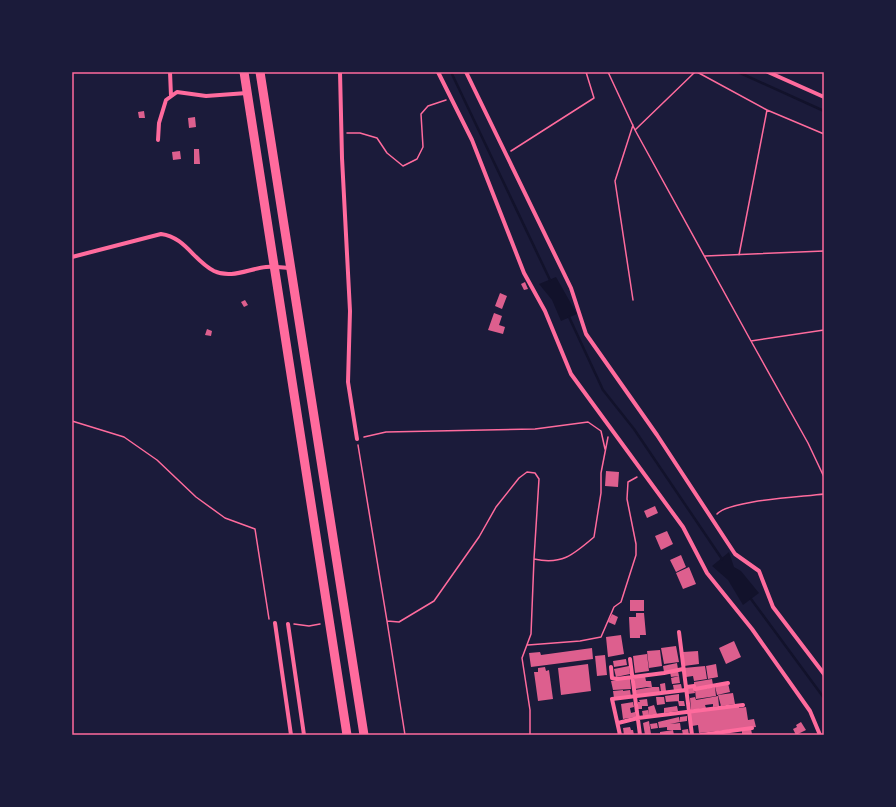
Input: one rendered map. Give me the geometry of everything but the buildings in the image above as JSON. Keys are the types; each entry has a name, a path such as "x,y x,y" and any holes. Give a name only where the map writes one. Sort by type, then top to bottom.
{"highway":[{"path":"244,72 347,735"},
{"path":"260,72 364,735"}],"street":[{"path":"170,72 171,96"},
{"path":"340,72 341,132 350,311 348,382 357,439"},
{"path":"438,72 472,140 524,273 545,311 571,374 683,527 708,573 752,629 810,711 820,735"},
{"path":"466,72 505,155 571,288 586,334 657,435 735,554 760,571 773,607 824,674"},
{"path":"768,72 824,97"},
{"path":"158,140 159,123 166,100 177,92 206,96 248,93"},
{"path":"72,257 161,234 169,235 179,241 213,271 224,274 239,274 252,270 275,267 291,268"},
{"path":"275,623 291,735"},
{"path":"288,624 304,735"},
{"path":"679,632 688,713 692,735"},
{"path":"630,659 640,735"},
{"path":"611,667 612,678 664,673 683,669"},
{"path":"620,735 612,699 636,698 686,690 687,687 694,686 695,689 728,682"},
{"path":"618,723 638,718 743,705"},
{"path":"701,735 752,728"}],"path":[{"path":"505,155 594,98 586,72"},
{"path":"608,72 635,130 808,443 824,477"},
{"path":"635,130 696,72 767,110 824,134"},
{"path":"341,132 360,133 377,138 387,153 402,166 417,159 423,147 421,114 428,106 451,98"},
{"path":"738,255 767,110"},
{"path":"633,125 615,181 633,300"},
{"path":"705,256 824,251"},
{"path":"751,341 824,330"},
{"path":"72,420 124,437 157,460 196,497 225,518 255,529 269,622 275,623"},
{"path":"405,735 357,439 386,432 534,429 588,422 601,431 605,449"},
{"path":"534,559 549,562 573,555 594,537 601,493 601,473 610,429"},
{"path":"387,621 399,622 434,601 479,537 496,507 519,478 527,472 535,473 539,479 531,634 522,658 530,710 530,735"},
{"path":"527,645 580,641 601,637 614,607 621,602 633,568 636,544 627,499 628,482 643,474"},
{"path":"712,519 722,509 747,503 824,494"},
{"path":"288,624 309,626 330,622"}],"shaded area":[{"path":"556,277 577,314 561,321 552,300 539,284"},
{"path":"729,552 734,567 741,571 759,593 743,605 728,580 712,566"}],"waterway":[{"path":"451,72 550,280"},
{"path":"738,72 824,111"},
{"path":"569,317 603,390 634,429 722,559"},
{"path":"751,599 824,698"}]}
